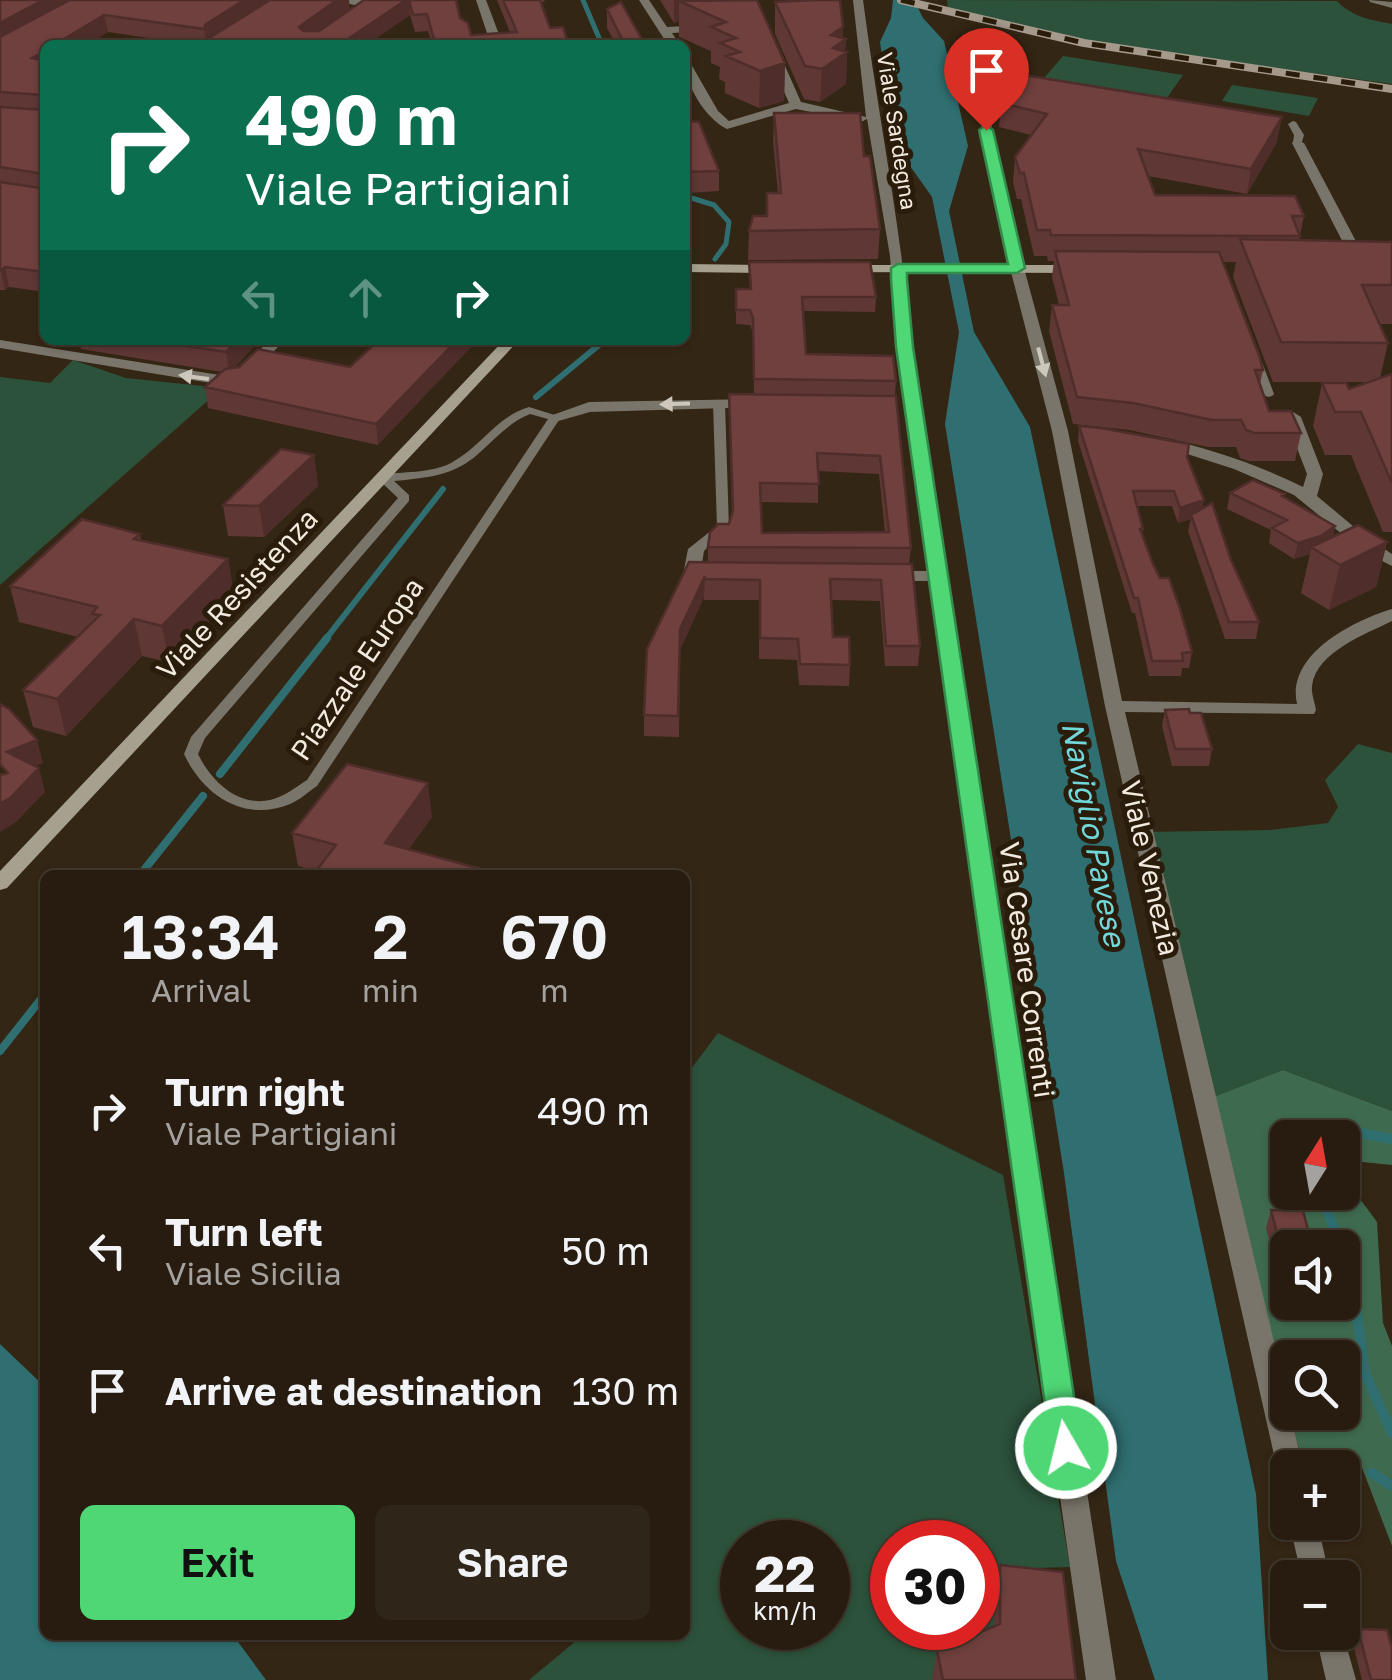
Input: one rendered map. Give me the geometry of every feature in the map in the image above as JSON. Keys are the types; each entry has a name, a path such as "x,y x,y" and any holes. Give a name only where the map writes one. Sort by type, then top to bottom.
{"main road":[{"path":"690,267 786,269"},
{"path":"822,269 1094,269"},
{"path":"1346,270 1371,270"},
{"name":"Viale Resistenza","path":"0,882 507,345"}],"street":[{"path":"336,0 369,5 428,0"},
{"path":"480,0 495,40"},
{"path":"644,0 671,40"},
{"name":"Viale Sardegna","path":"858,0 872,121 898,268"},
{"path":"1374,0 1392,5"},
{"path":"354,15 369,5"},
{"path":"843,24 860,24"},
{"path":"666,30 723,27"},
{"path":"768,41 796,105"},
{"path":"690,73 713,113 727,124 796,105 872,121"},
{"name":"Viale Venezia","path":"982,111 1010,268 1069,431 1114,706 1286,1450"},
{"path":"1298,142 1371,270"},
{"name":"Via Cesare Correnti","path":"898,268 903,405 938,576 1101,1680"},
{"path":"0,344 234,382 273,345"},
{"path":"68,354 77,345"},
{"path":"555,417 590,407 777,404"},
{"path":"1293,417 1315,474 1309,497"},
{"path":"1134,438 1172,445 1244,468 1309,497 1376,554 1392,560"},
{"path":"712,535 696,549 692,575 730,575"},
{"path":"862,576 938,576"},
{"path":"1114,706 1307,710 1303,685 1315,664 1334,647 1392,614"},
{"path":"1334,1650 1341,1680"}],"lane":[{"path":"1293,124 1298,142"},
{"path":"1249,345 1268,394"},
{"path":"712,535 724,529 719,403"},
{"path":"384,478 434,474 458,465 508,416 529,410 555,417"},
{"name":"Piazzale Europa","path":"384,478 405,498 198,737 191,754 198,775 219,795 253,805 282,802 312,783 555,417"}],"green space":[{"path":"947,0 1337,1 1355,14 1392,24 1392,84 1108,45 948,8"},
{"path":"1063,56 1183,75 1162,105 1038,85"},
{"path":"1232,85 1318,98 1309,116 1222,101"},
{"path":"73,360 126,378 222,388 0,585 0,377 50,383"},
{"path":"1358,744 1392,753 1392,1111 1283,1070 1203,1101 1142,832 1271,830 1328,823 1338,807 1325,780"},
{"path":"718,1033 1003,1175 1070,1567 1000,1569 1000,1520 870,1520 870,1650 994,1650 994,1656 936,1680 529,1680 577,1640 690,1640 690,1070"},
{"path":"1283,1070 1392,1111 1392,1165 1360,1162 1360,1120 1270,1120 1270,1210 1360,1210 1360,1199 1377,1222 1383,1323 1392,1346 1392,1546 1360,1465 1360,1450 1299,1450 1294,1430 1360,1430 1360,1340 1270,1340 1270,1345 1203,1101"}],"water":[{"name":"Naviglio Pavese","path":"893,0 914,0 923,18 944,41 968,146 949,211 974,332 1030,427 1256,1494 1268,1680 1155,1680 1116,1561 1064,1173 945,424 959,332 932,197 896,146 880,42 891,18"},
{"path":"0,1344 40,1382 40,1640 237,1640 266,1680 0,1680"}],"building":[{"path":"0,0 43,0 0,23"},
{"path":"70,0 244,0 204,29 104,15 62,40 40,40 40,54 32,58 40,60 40,95 0,92 0,37"},
{"path":"270,0 337,0 299,27 303,31 319,31 364,0 406,0 346,40 206,40"},
{"path":"409,0 456,0 460,18 468,23 471,35 517,32 503,0 540,0 550,28 563,27 567,40 434,40 427,14 413,15"},
{"path":"757,0 785,63 760,71 726,56 740,52 720,43 736,38 711,27 726,22 679,1"},
{"path":"840,0 843,27 831,35 846,39 833,48 847,52 822,69 805,66 775,2"},
{"path":"621,2 642,40 622,40 607,9"},
{"path":"1024,75 1282,117 1251,169 1138,149 1155,195 1295,196 1304,216 1292,216 1300,236 1051,235 1050,230 1037,230 1024,173 1020,173 1015,157 1047,114 1001,103"},
{"path":"0,107 40,110 40,173 0,167"},
{"path":"774,113 860,113 864,156 870,156 880,229 749,231 753,216 767,216 767,193 781,193"},
{"path":"690,121 699,122 719,171 690,172"},
{"path":"0,182 40,188 40,271 5,267 0,271"},
{"path":"1240,239 1392,242 1392,285 1362,285 1388,343 1281,342"},
{"path":"1055,251 1219,252 1259,355 1263,370 1255,370 1269,411 1291,411 1301,433 1254,433 1246,430 1241,420 1212,420 1133,403 1077,397 1052,305 1069,305"},
{"path":"749,262 870,262 876,297 802,297 806,354 893,356 896,381 754,379 753,318 750,310 736,310 736,289 751,289"},
{"path":"180,345 233,345 226,352"},
{"path":"374,345 452,345 376,424 205,387 225,369 239,367 258,349 350,367"},
{"path":"1392,374 1392,483 1361,412 1335,412 1322,383 1346,383 1349,389"},
{"path":"729,394 896,396 911,548 708,547 710,532 718,524 729,524 733,510","holes":["817,453 880,456 889,532 762,533 760,483 819,484"]},
{"path":"1079,426 1189,444 1187,457 1204,500 1180,508 1174,491 1133,491 1140,529 1153,564 1160,578 1169,578 1180,609 1192,652 1182,653 1183,661 1152,661 1138,598 1134,598"},
{"path":"281,449 314,455 259,506 223,505"},
{"path":"1253,480 1285,494 1282,496 1335,526 1321,536 1298,543 1272,528 1287,520 1230,493"},
{"path":"1212,503 1231,560 1259,622 1229,622 1191,515"},
{"path":"82,519 140,534 134,539 228,559 162,626 134,619 57,699 23,690 100,615 92,614 97,607 10,586"},
{"path":"1358,525 1387,542 1340,565 1311,547"},
{"path":"689,562 912,564 920,646 886,646 881,580 830,579 833,637 849,637 850,665 800,664 798,639 760,638 760,580 704,579 705,576 680,629 678,716 644,715 647,649"},
{"path":"0,704 37,740 7,752 39,768 0,804 0,775 8,773 0,764"},
{"path":"1189,709 1190,713 1201,713 1212,749 1175,749 1165,710"},
{"path":"347,764 428,783 385,843 485,870 317,870 336,845 292,833"},
{"path":"1271,1210 1303,1211 1308,1230 1276,1230"},
{"path":"1000,1565 1063,1572 1076,1680 943,1680 937,1650 1000,1650"},
{"path":"1360,1629 1387,1630 1392,1648 1392,1680 1371,1680"}],"waterway":[{"path":"583,0 600,40"},
{"path":"690,198 714,205 729,222 726,244 715,259"},
{"path":"536,397 599,345"},
{"path":"325,640 443,489"},
{"path":"220,774 327,638"},
{"path":"144,870 203,796"},
{"path":"0,1051 40,1000"},
{"path":"1360,1133 1392,1139"},
{"path":"1327,1210 1335,1230"},
{"path":"1358,1320 1365,1373 1392,1433"},
{"path":"1372,1473 1392,1486"}],"railway":[{"path":"901,0 1084,43 1392,89"}],"route":[{"path":"986,130 1017,268 898,268 904,347 1066,1448"}]}
